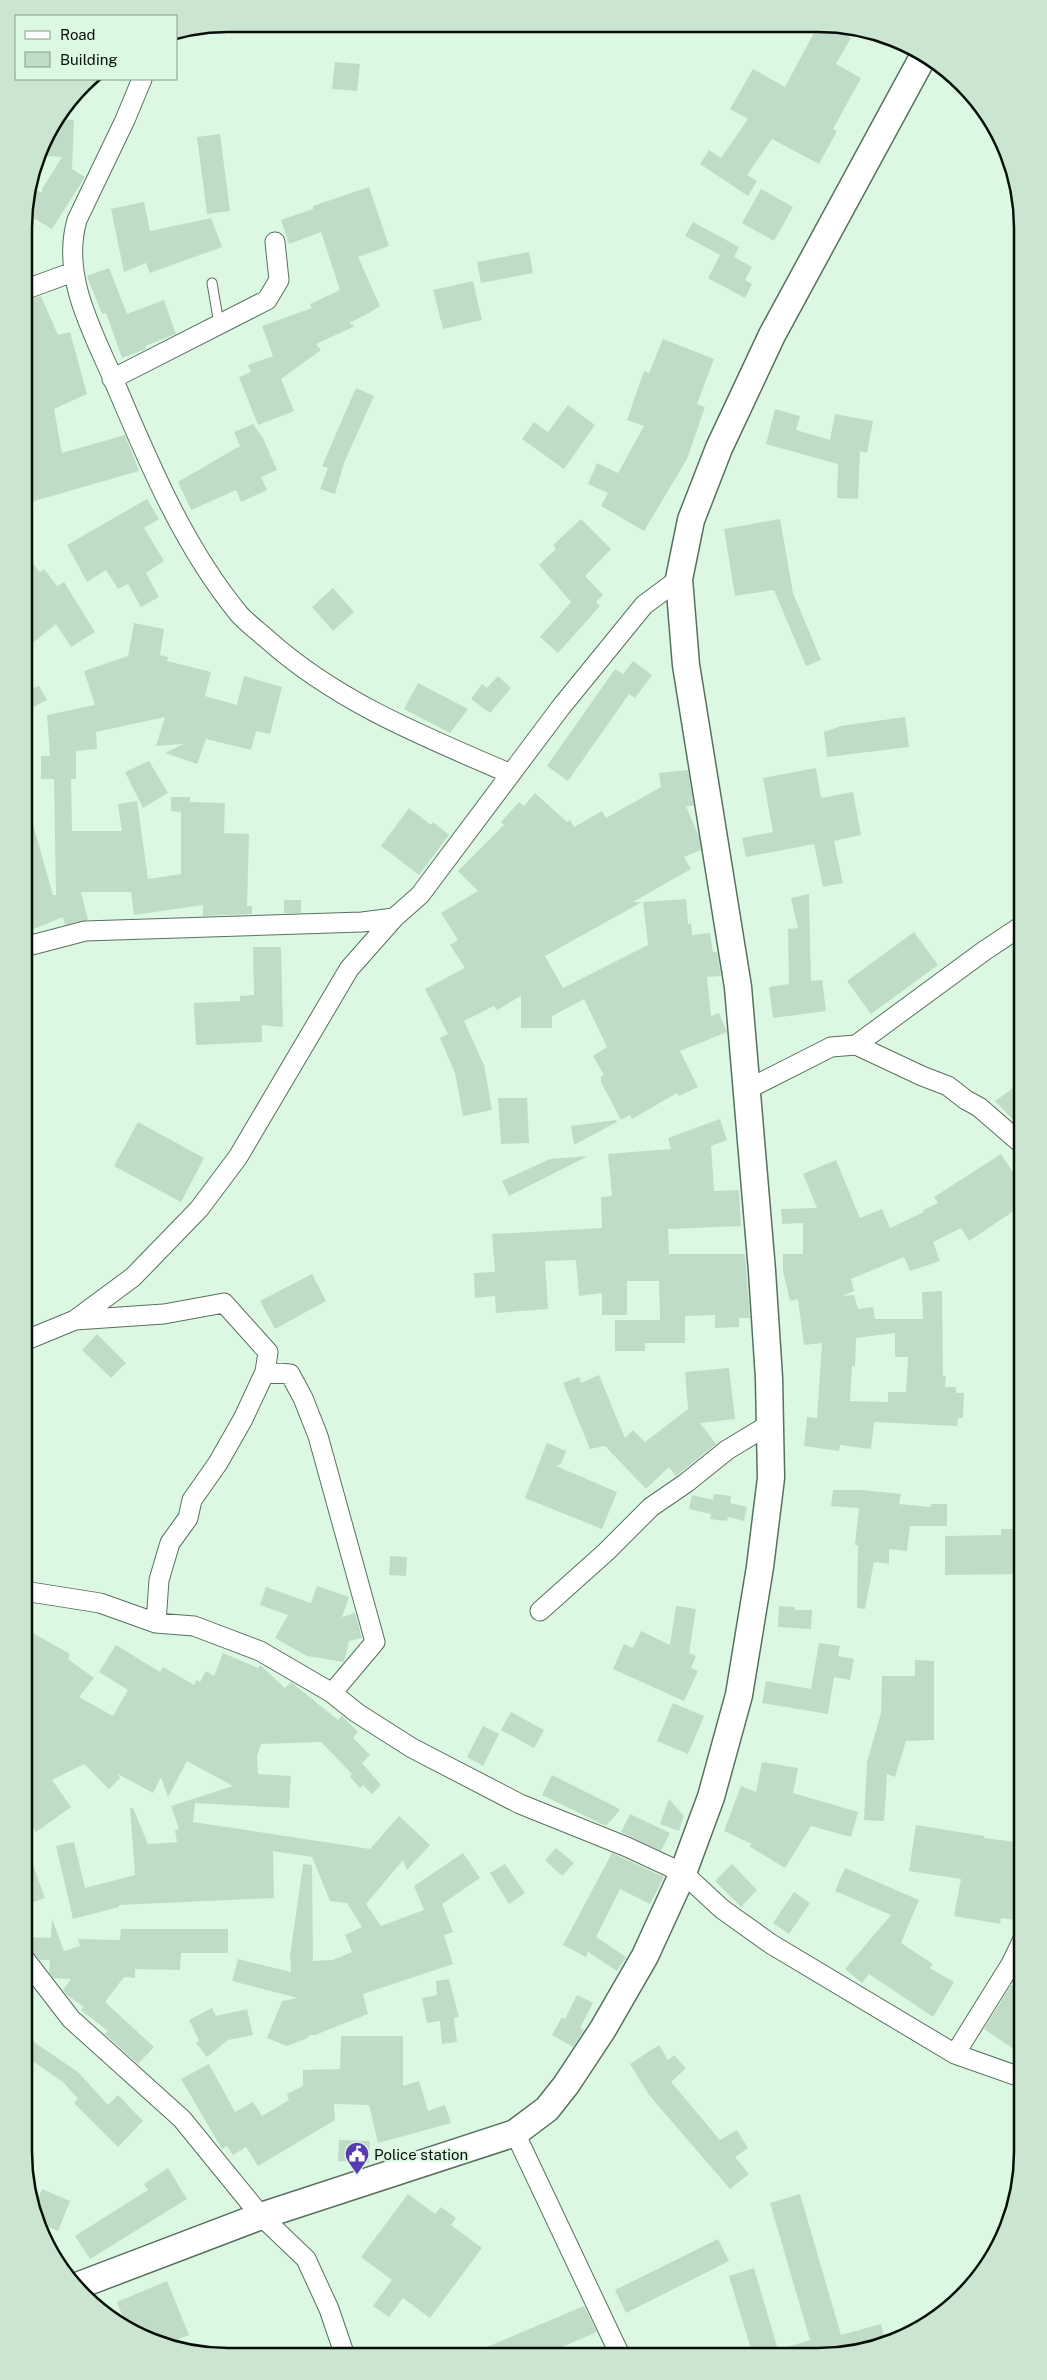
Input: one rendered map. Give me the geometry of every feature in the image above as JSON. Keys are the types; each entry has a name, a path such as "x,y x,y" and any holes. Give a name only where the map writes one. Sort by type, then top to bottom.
{"main road":[{"path":"84,2284 261,2216 515,2133 547,2109 566,2085 603,2029 645,1956 683,1873 711,1797 739,1695 760,1566 771,1478 762,1271 738,986 686,665 679,579 691,520 719,448 772,335 920,62"}],"street":[{"path":"142,80 78,220 72,237 73,272 77,290 144,453 203,565 240,615 294,663 362,706 510,774"},
{"path":"112,378 267,300 278,280 275,242"},
{"path":"32,287 73,272"},
{"path":"32,1338 75,1320 132,1277 199,1209 238,1157 348,969 394,918 420,895 510,774 644,605 679,579"},
{"path":"32,945 85,931 362,922 394,918"},
{"path":"748,1089 831,1047 856,1044 1014,931"},
{"path":"856,1044 922,1076 948,1086 979,1107 1014,1137"},
{"path":"75,1320 164,1314 224,1303 268,1352 265,1372 243,1419 218,1463 192,1500 188,1518 170,1543 159,1580 156,1623"},
{"path":"265,1372 290,1374 303,1398 318,1436 375,1642 332,1693"},
{"path":"540,1611 606,1552 651,1507 686,1483 727,1450 770,1424"},
{"path":"32,1592 100,1604 156,1623 194,1626 260,1651 332,1693 358,1713 412,1748 512,1800 627,1847 683,1873 722,1909 771,1944 955,2054 1014,2075"},
{"path":"955,2054 1014,1958"},
{"path":"32,1968 71,2019 182,2119 261,2216 306,2259 328,2309 342,2348"},
{"path":"515,2133 617,2348"}],"lane":[{"path":"212,283 219,324"}],"building":[{"path":"814,32 844,34 851,38 836,64 861,78 833,129 837,131 819,164 772,139 747,175 757,181 748,196 700,164 709,150 721,158 748,119 730,109 753,69 785,87"},
{"path":"335,62 360,64 357,91 332,89"},
{"path":"66,119 74,120 72,169 85,177 52,229 33,218 34,203 36,190 42,193 42,189 62,157 46,156"},
{"path":"220,134 230,211 207,214 197,137"},
{"path":"369,187 389,246 358,257 380,306 349,323 355,326 316,344 321,350 281,379 294,411 258,425 239,377 251,372 248,365 273,356 262,326 312,308 310,304 340,290 321,232 289,244 281,220 313,209 313,206"},
{"path":"761,189 793,207 774,241 742,223"},
{"path":"144,202 150,231 211,218 222,247 150,273 146,263 124,272 111,209"},
{"path":"693,222 739,247 734,257 752,267 745,280 752,284 745,298 708,278 720,255 685,236"},
{"path":"529,252 533,273 481,283 477,262"},
{"path":"109,268 127,314 164,300 176,334 145,346 146,349 122,358 106,313 102,314 87,276"},
{"path":"473,281 482,320 443,329 433,290"},
{"path":"41,296 58,335 70,332 87,394 54,409 62,453 125,435 139,471 32,502 32,299"},
{"path":"663,339 714,359 697,404 705,407 687,459 644,531 601,506 608,493 588,484 597,463 618,473 644,426 627,420 644,371 649,373"},
{"path":"356,388 374,396 344,463 335,494 320,489 328,468 322,466"},
{"path":"568,405 595,425 564,469 522,439 534,422 548,432"},
{"path":"775,409 800,416 796,430 830,440 835,414 873,421 867,453 860,451 858,499 837,498 838,464 766,444"},
{"path":"253,424 263,438 277,470 261,477 267,490 241,502 236,490 191,510 178,482 240,446 234,432"},
{"path":"147,499 159,519 144,528 164,561 146,573 159,597 141,607 128,584 118,589 106,570 87,582 67,545"},
{"path":"581,519 611,549 585,576 603,595 596,602 600,606 558,653 540,637 571,602 539,565 556,549 553,545"},
{"path":"780,519 793,593 821,660 806,666 774,590 735,596 724,529"},
{"path":"32,562 40,572 44,569 57,586 64,582 95,632 71,647 56,624 32,644"},
{"path":"333,588 354,612 333,631 312,607"},
{"path":"134,623 164,629 160,655 168,657 167,661 211,672 205,696 237,705 244,676 282,687 270,734 256,731 251,750 206,739 197,764 165,753 183,744 156,746 165,717 96,732 97,749 76,751 76,779 71,779 72,831 122,831 118,804 137,801 148,879 181,874 181,812 171,811 171,797 190,797 190,802 225,803 224,833 249,834 247,906 252,906 252,914 203,916 203,905 134,915 131,892 81,892 88,920 65,925 63,917 32,930 32,821 53,895 56,895 54,779 41,779 41,756 50,756 47,715 95,705 84,671 128,656"},
{"path":"633,661 652,675 635,698 629,694 568,781 547,766 615,669 623,674"},
{"path":"498,676 511,688 490,713 471,699 482,684 487,688"},
{"path":"418,683 468,709 450,733 404,709"},
{"path":"39,686 47,700 32,708 32,688"},
{"path":"905,717 909,747 827,757 824,732 841,726"},
{"path":"149,761 168,793 143,808 125,772"},
{"path":"816,768 821,798 853,792 861,835 834,841 843,883 823,887 814,844 746,857 742,838 773,832 763,778"},
{"path":"688,770 694,806 686,806 699,837 701,850 684,857 691,869 633,902 642,902 545,956 563,988 648,945 643,902 686,899 688,924 691,923 692,935 710,933 713,952 717,952 721,976 707,977 711,1016 719,1013 727,1032 680,1051 698,1087 679,1096 677,1093 632,1119 630,1115 621,1120 601,1082 601,1076 604,1075 593,1056 607,1047 584,999 552,1016 552,1028 521,1028 521,996 497,1010 494,1006 464,1021 484,1065 492,1110 463,1116 455,1073 440,1038 448,1034 425,989 465,968 450,945 458,940 441,913 478,891 458,871 504,825 501,822 519,802 524,806 535,793 567,822 570,820 574,827 602,811 606,818 661,787 659,773"},
{"path":"409,808 431,825 433,822 449,835 419,875 381,846"},
{"path":"809,894 811,981 822,980 826,1011 773,1018 769,987 789,984 788,929 798,928 791,898"},
{"path":"284,900 301,900 301,913 284,913"},
{"path":"914,932 938,965 871,1014 847,981"},
{"path":"253,947 281,947 283,1027 262,1025 262,1042 196,1045 194,1003 240,1001 240,996 254,995"},
{"path":"1014,1087 1014,1121 995,1101"},
{"path":"498,1098 527,1098 529,1143 501,1144"},
{"path":"720,1119 727,1140 711,1146 714,1191 739,1190 741,1226 668,1229 669,1254 745,1254 750,1318 739,1318 739,1327 715,1328 715,1315 685,1316 685,1343 645,1343 645,1351 615,1351 615,1320 660,1320 659,1281 627,1281 627,1315 602,1315 602,1293 579,1296 576,1260 545,1261 548,1309 496,1313 495,1296 475,1298 474,1273 495,1272 492,1234 602,1228 601,1197 612,1196 608,1154 671,1149 668,1138"},
{"path":"616,1120 617,1122 574,1145 571,1126"},
{"path":"138,1122 204,1158 181,1202 114,1166"},
{"path":"1001,1154 1014,1174 1014,1211 969,1241 961,1228 933,1242 940,1261 910,1271 904,1257 851,1279 854,1291 842,1296 854,1295 858,1309 873,1307 875,1319 923,1319 922,1292 942,1291 943,1376 946,1376 945,1387 956,1387 956,1393 964,1393 963,1418 958,1418 957,1426 874,1422 871,1449 840,1445 839,1451 804,1446 807,1417 817,1418 822,1343 804,1345 798,1299 790,1301 783,1271 783,1254 803,1254 803,1223 782,1224 781,1209 817,1208 803,1174 836,1160 860,1218 882,1209 890,1228 924,1212 923,1210 938,1203 934,1197","holes":["895,1333 895,1357 908,1357 906,1392 888,1392 888,1402 850,1401 852,1366 855,1366 856,1338"]},
{"path":"588,1156 509,1196 502,1181 550,1159"},
{"path":"312,1274 326,1301 275,1329 260,1301"},
{"path":"97,1334 126,1363 111,1378 82,1350"},
{"path":"729,1368 735,1419 700,1423 716,1444 676,1476 669,1467 646,1489 605,1446 590,1449 563,1383 579,1377 581,1383 599,1375 625,1438 633,1430 645,1442 688,1409 685,1372"},
{"path":"547,1443 566,1451 561,1464 556,1466 617,1492 602,1529 525,1498"},
{"path":"833,1490 861,1490 901,1494 899,1504 931,1507 931,1504 947,1504 947,1526 910,1526 907,1551 889,1549 889,1564 874,1562 865,1609 857,1608 858,1545 855,1545 859,1508 831,1506"},
{"path":"714,1494 731,1496 730,1503 747,1507 744,1521 728,1517 727,1521 710,1519 711,1514 689,1509 692,1495 713,1500"},
{"path":"1001,1529 1014,1529 1014,1574 945,1575 945,1536 1001,1535"},
{"path":"390,1556 407,1557 406,1576 389,1575"},
{"path":"317,1586 349,1597 342,1617 355,1613 362,1638 349,1641 344,1662 307,1656 275,1638 288,1615 260,1605 266,1587 311,1603"},
{"path":"676,1606 696,1609 689,1653 696,1656 691,1668 698,1671 684,1701 613,1669 624,1644 633,1648 641,1631 670,1645"},
{"path":"779,1606 795,1607 795,1610 812,1610 811,1629 778,1627"},
{"path":"32,1633 70,1654 68,1659 94,1678 79,1697 113,1716 128,1690 99,1672 116,1645 160,1672 163,1667 194,1685 196,1680 200,1682 206,1671 214,1676 223,1653 258,1668 260,1665 285,1688 291,1682 338,1720 342,1716 358,1732 353,1738 370,1755 362,1763 381,1785 372,1794 363,1785 360,1788 350,1777 352,1774 321,1742 261,1744 257,1756 258,1774 291,1776 289,1808 195,1803 193,1822 370,1849 399,1816 430,1845 407,1870 403,1860 366,1904 381,1926 424,1910 414,1886 463,1853 480,1878 442,1904 453,1932 444,1935 453,1964 363,1994 368,2014 315,2035 309,2035 308,2038 287,2046 267,2038 282,2001 298,1998 232,1981 238,1959 291,1972 290,1956 303,1864 312,1865 313,1961 333,1960 352,1952 345,1935 362,1927 347,1903 330,1901 312,1857 273,1851 274,1898 119,1905 119,1907 73,1919 56,1846 74,1842 85,1888 135,1875 130,1808 133,1808 148,1844 177,1842 175,1830 179,1829 171,1806 233,1786 187,1761 168,1797 161,1777 153,1793 118,1774 120,1778 109,1789 84,1764 52,1780 71,1807 36,1832 32,1826"},
{"path":"819,1643 840,1646 838,1656 854,1659 850,1680 834,1677 828,1714 762,1703 766,1681 811,1689"},
{"path":"915,1660 934,1661 934,1740 906,1741 895,1777 887,1774 884,1821 864,1820 867,1762 881,1713 882,1676 915,1676"},
{"path":"673,1703 704,1716 688,1754 657,1741"},
{"path":"511,1712 544,1730 534,1748 501,1730"},
{"path":"483,1726 499,1734 483,1766 467,1757"},
{"path":"762,1762 798,1768 793,1793 858,1812 851,1837 811,1826 785,1868 749,1846 752,1844 724,1831 741,1786 756,1792"},
{"path":"552,1775 620,1810 606,1826 542,1795"},
{"path":"669,1799 684,1816 679,1831 660,1824"},
{"path":"630,1814 670,1833 661,1851 621,1832"},
{"path":"916,1825 1014,1842 1014,1920 1001,1918 1000,1924 954,1916 961,1879 909,1871"},
{"path":"556,1848 574,1863 562,1876 545,1860"},
{"path":"612,1853 664,1877 650,1904 620,1889 596,1937 626,1957 617,1971 588,1952 586,1957 563,1945"},
{"path":"32,1862 45,1898 32,1902"},
{"path":"505,1864 525,1893 509,1904 490,1873"},
{"path":"732,1864 757,1890 741,1907 715,1881"},
{"path":"845,1868 919,1900 901,1943 933,1964 930,1968 954,1982 933,2017 869,1974 862,1983 845,1969 891,1915 835,1891"},
{"path":"794,1892 810,1903 789,1934 773,1923"},
{"path":"52,1919 64,1951 80,1946 78,1939 120,1940 121,1929 228,1929 228,1953 181,1953 180,1970 135,1969 135,1978 124,1977 105,2002 154,2047 138,2064 105,2034 108,2031 81,2010 84,2007 63,1990 71,1979 53,1978 49,1973 50,1960 40,1960 32,1951 32,1937 51,1938"},
{"path":"449,1979 459,2017 454,2018 457,2042 442,2044 440,2021 427,2023 422,1998 437,1995 436,1981"},
{"path":"1011,1985 1014,1987 1014,2049 984,2029"},
{"path":"577,1995 593,2003 580,2028 584,2030 573,2047 552,2035 562,2017 565,2019"},
{"path":"212,2008 216,2016 247,2009 253,2035 228,2040 207,2057 196,2043 199,2040 189,2020"},
{"path":"341,2036 403,2036 403,2086 419,2081 428,2111 445,2105 451,2123 378,2143 369,2105 334,2104 335,2120 258,2166 246,2147 233,2155 227,2146 222,2149 181,2079 209,2064 235,2112 253,2102 262,2116 289,2100 287,2094 303,2086 303,2070 340,2069"},
{"path":"32,2041 79,2073 108,2105 118,2095 143,2121 118,2147 74,2103 78,2099 63,2082 32,2061"},
{"path":"659,2045 668,2060 674,2055 686,2068 671,2082 720,2140 737,2130 748,2148 735,2157 749,2174 730,2189 649,2095 630,2064"},
{"path":"339,2140 370,2141 369,2163 338,2161"},
{"path":"168,2168 187,2199 90,2259 75,2236 148,2190 144,2184"},
{"path":"42,2189 70,2201 58,2231 47,2226 38,2198"},
{"path":"408,2194 435,2214 441,2207 456,2218 451,2225 482,2248 430,2318 403,2298 389,2317 373,2306 392,2280 361,2257"},
{"path":"800,2194 841,2335 881,2324 884,2336 844,2346 784,2348 810,2340 770,2203"},
{"path":"718,2239 729,2261 626,2313 615,2290"},
{"path":"754,2268 777,2348 751,2348 729,2276"},
{"path":"167,2281 189,2335 175,2340 154,2333 122,2315 117,2302"},
{"path":"584,2306 597,2332 559,2348 484,2348"}],"place":[{"name":"Police station","path":"357,2175"}]}
